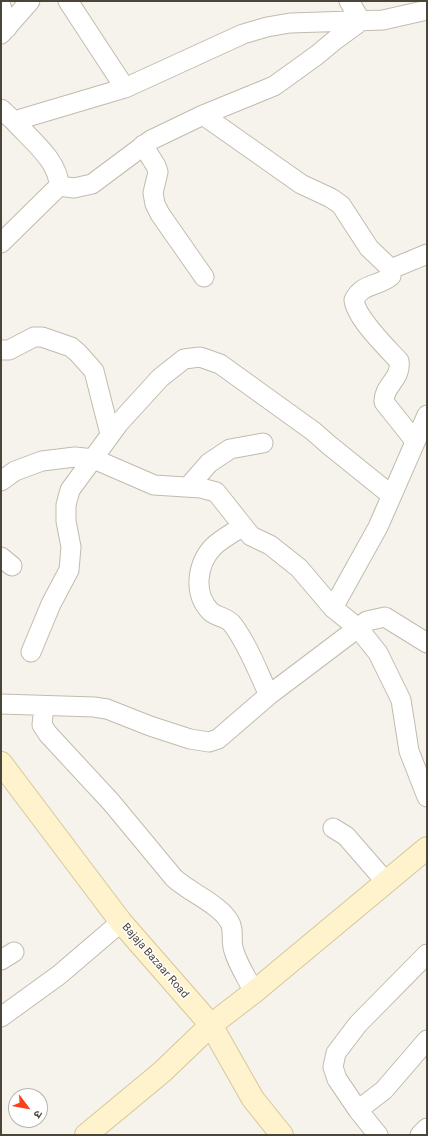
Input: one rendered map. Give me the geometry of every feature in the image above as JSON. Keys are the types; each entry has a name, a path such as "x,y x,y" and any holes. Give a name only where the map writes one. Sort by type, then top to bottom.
{"street":[{"path":"4,31 30,1"},
{"path":"68,1 126,88"},
{"path":"349,1 361,21"},
{"path":"1,6 4,31"},
{"path":"1,243 59,186 59,179 53,166 7,115 126,88 243,34 267,27 290,23 383,20 427,10"},
{"path":"59,186 74,188 92,184 143,144 204,115 274,86 318,55 361,21"},
{"path":"204,115 301,184 331,198 341,205 369,248 391,269 391,276 387,279 361,290 354,300 354,306 399,361 399,373 384,395 384,402 415,441"},
{"path":"143,144 158,172 153,193 157,209 204,277"},
{"path":"391,269 427,254"},
{"path":"1,350 9,350 34,337 42,336 71,347 94,371 110,434"},
{"path":"31,652 51,604 69,570 71,547 66,521 66,505 70,490 94,459 110,434 146,392 178,362 184,359 200,356 220,364 313,431 391,495"},
{"path":"333,608 372,538 427,415"},
{"path":"188,487 209,463 230,449 263,442"},
{"path":"1,481 16,471 42,461 75,457 94,459 154,485 201,488 216,492 250,536 270,545 300,568 333,608 358,628 378,653 401,700 409,750 427,797"},
{"path":"243,526 213,546 201,566 198,583 201,595 209,610 214,615 228,619 238,632 269,695"},
{"path":"1,704 82,706 107,710 167,732 209,742 218,739 269,695 367,621 385,617 427,643"},
{"path":"44,706 42,725 48,734 111,802 174,878 184,887 208,901 229,919 232,927 233,948 254,992"},
{"name":"Bajaja Bazaar Road","path":"1,763 121,922 211,1024 253,1099 282,1135"},
{"path":"333,828 346,836 386,882"},
{"path":"86,1135 162,1072 211,1024 254,992 427,848"},
{"path":"1,1016 59,975 121,922"},
{"path":"378,1135 358,1110 337,1079 333,1067 336,1053 358,1024 427,954"},
{"path":"358,1110 384,1090 427,1040"},
{"path":"420,1135 427,1128"}]}
